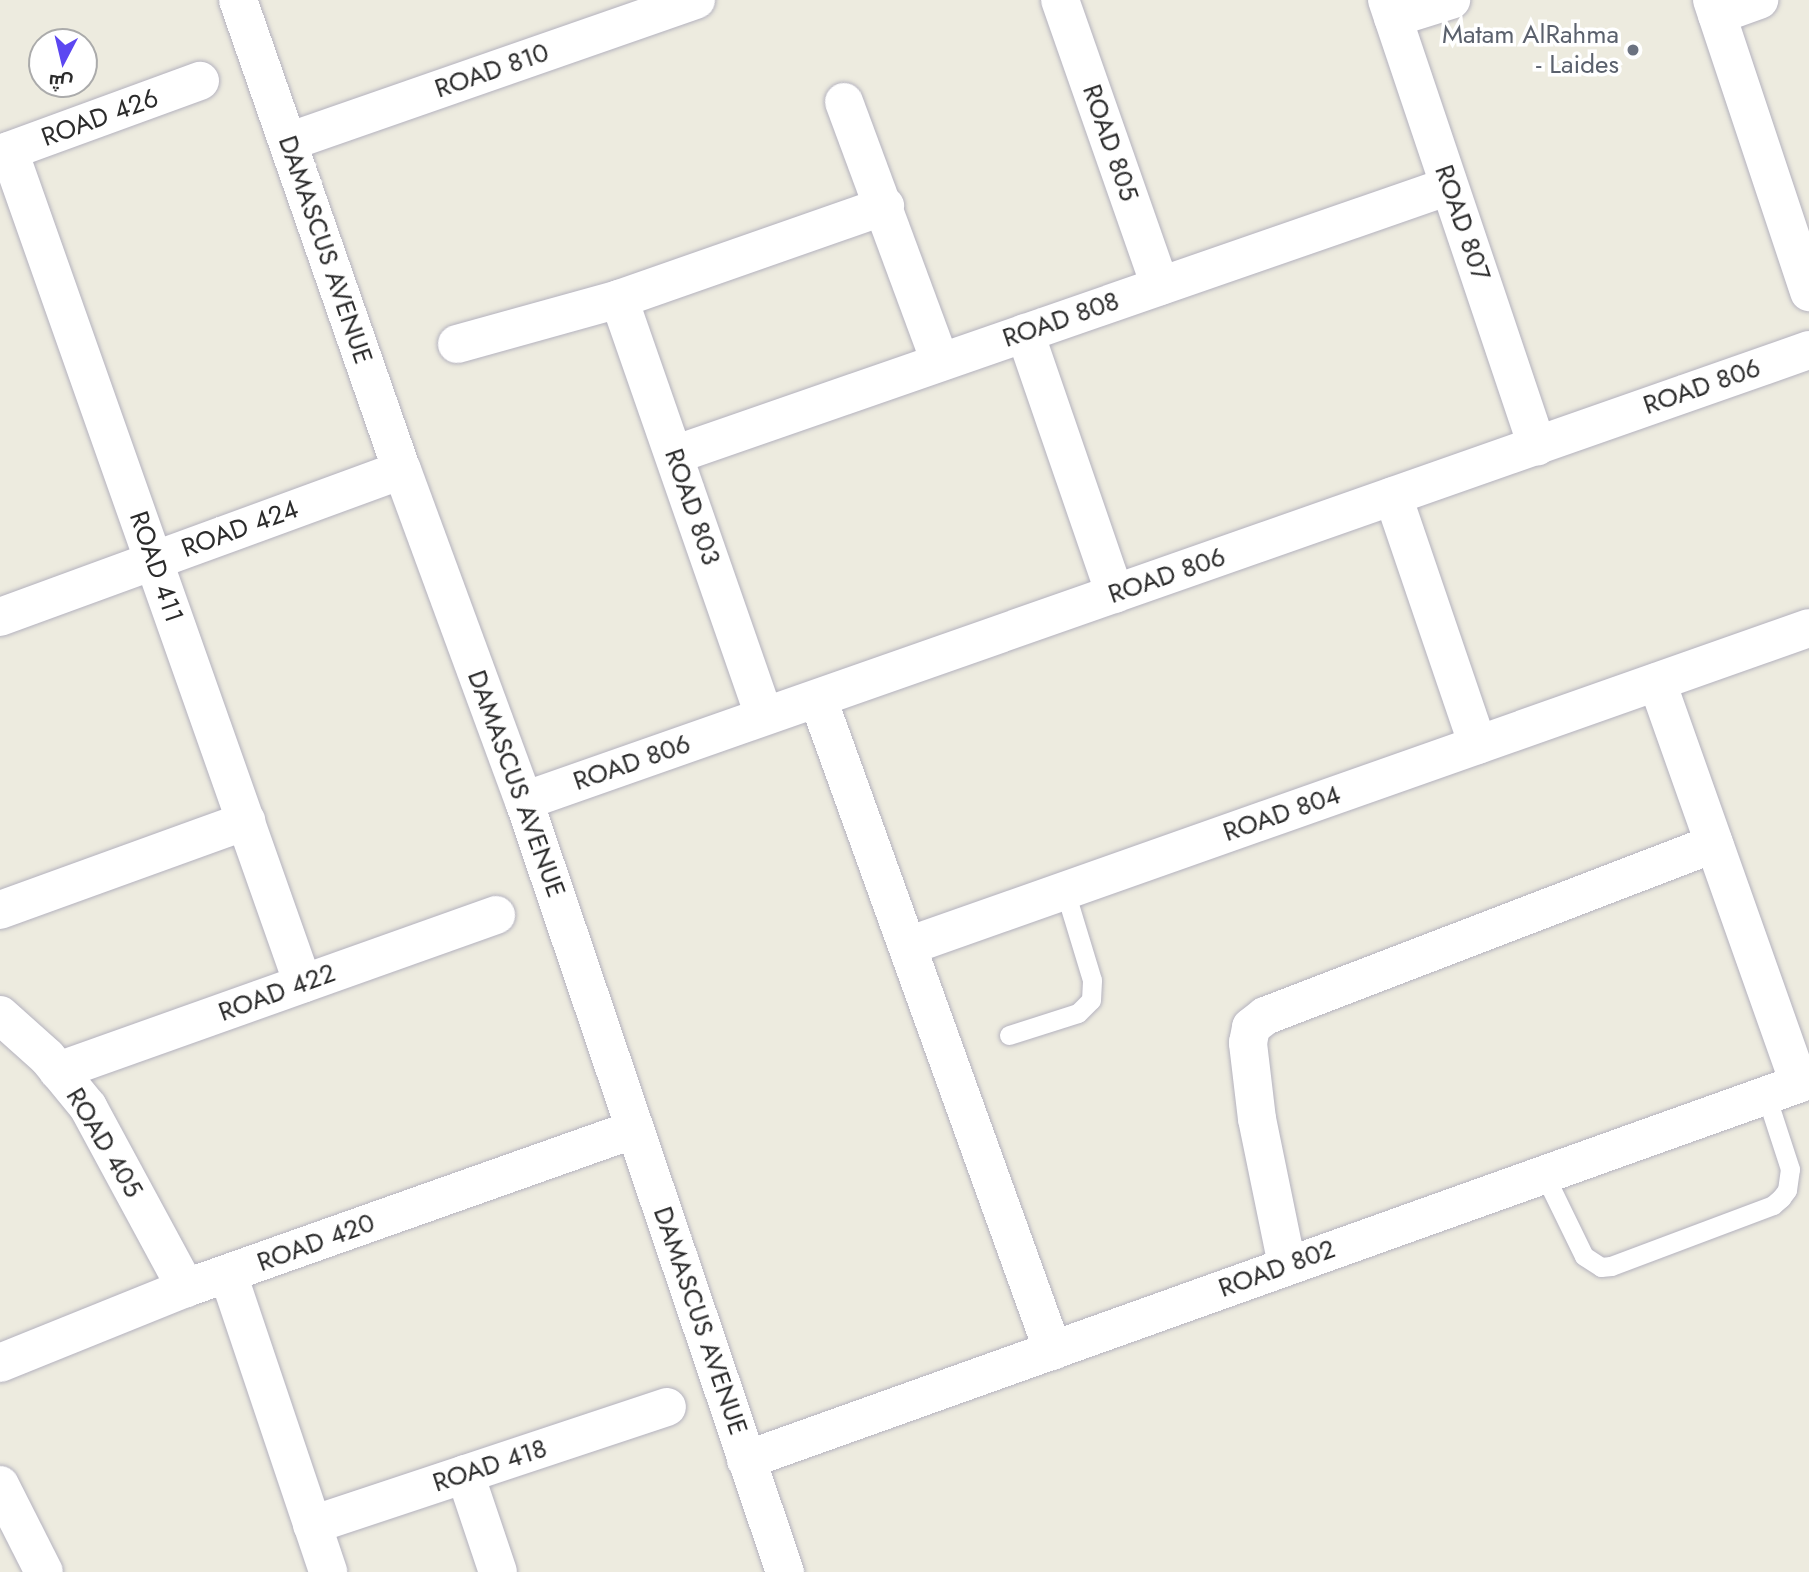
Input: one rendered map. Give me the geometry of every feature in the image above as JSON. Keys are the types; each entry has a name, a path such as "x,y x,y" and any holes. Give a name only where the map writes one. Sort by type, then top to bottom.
{"street":[{"name":"DAMASCUS AVENUE","path":"238,0 402,470 524,801 785,1572"},
{"name":"ROAD 810","path":"288,142 696,0"},
{"name":"ROAD 805","path":"1060,0 1160,286"},
{"path":"1390,9 1451,0"},
{"path":"1759,0 1715,8 1809,292"},
{"name":"ROAD 807","path":"1390,9 1537,446"},
{"name":"ROAD 426","path":"5,152 200,81"},
{"path":"844,102 885,206 940,362"},
{"name":"ROAD 411","path":"5,152 154,561 303,984"},
{"name":"ROAD 808","path":"674,455 1449,186"},
{"path":"457,344 619,299 885,206"},
{"name":"ROAD 803","path":"619,299 764,716"},
{"path":"1025,332 1115,594"},
{"name":"ROAD 806","path":"524,801 1809,350"},
{"name":"ROAD 424","path":"0,617 402,470"},
{"path":"1393,496 1478,745"},
{"name":"ROAD 804","path":"908,946 1809,628"},
{"path":"1657,682 1714,844 1791,1086"},
{"path":"818,699 1053,1350"},
{"path":"0,910 246,821"},
{"path":"1287,1265 1257,1119 1248,1043 1251,1027 1265,1016 1714,844"},
{"name":"ROAD 422","path":"58,1071 496,915"},
{"name":"ROAD 405","path":"0,1015 47,1057 88,1108 186,1288"},
{"name":"ROAD 802","path":"746,1460 1791,1086"},
{"name":"ROAD 420","path":"0,1363 186,1288 635,1129"},
{"path":"228,1274 328,1572"},
{"name":"ROAD 418","path":"312,1525 667,1407"},
{"path":"465,1474 498,1572"},
{"path":"0,1485 44,1572"}],"lane":[{"path":"1009,1035 1078,1013 1091,1000 1092,980 1065,891"},
{"path":"1544,1174 1584,1255 1591,1263 1611,1266 1773,1205 1781,1198 1787,1190 1790,1169 1791,1086"}],"place":[{"name":"Matam AlRahma - Laides","path":"1633,50"}]}
